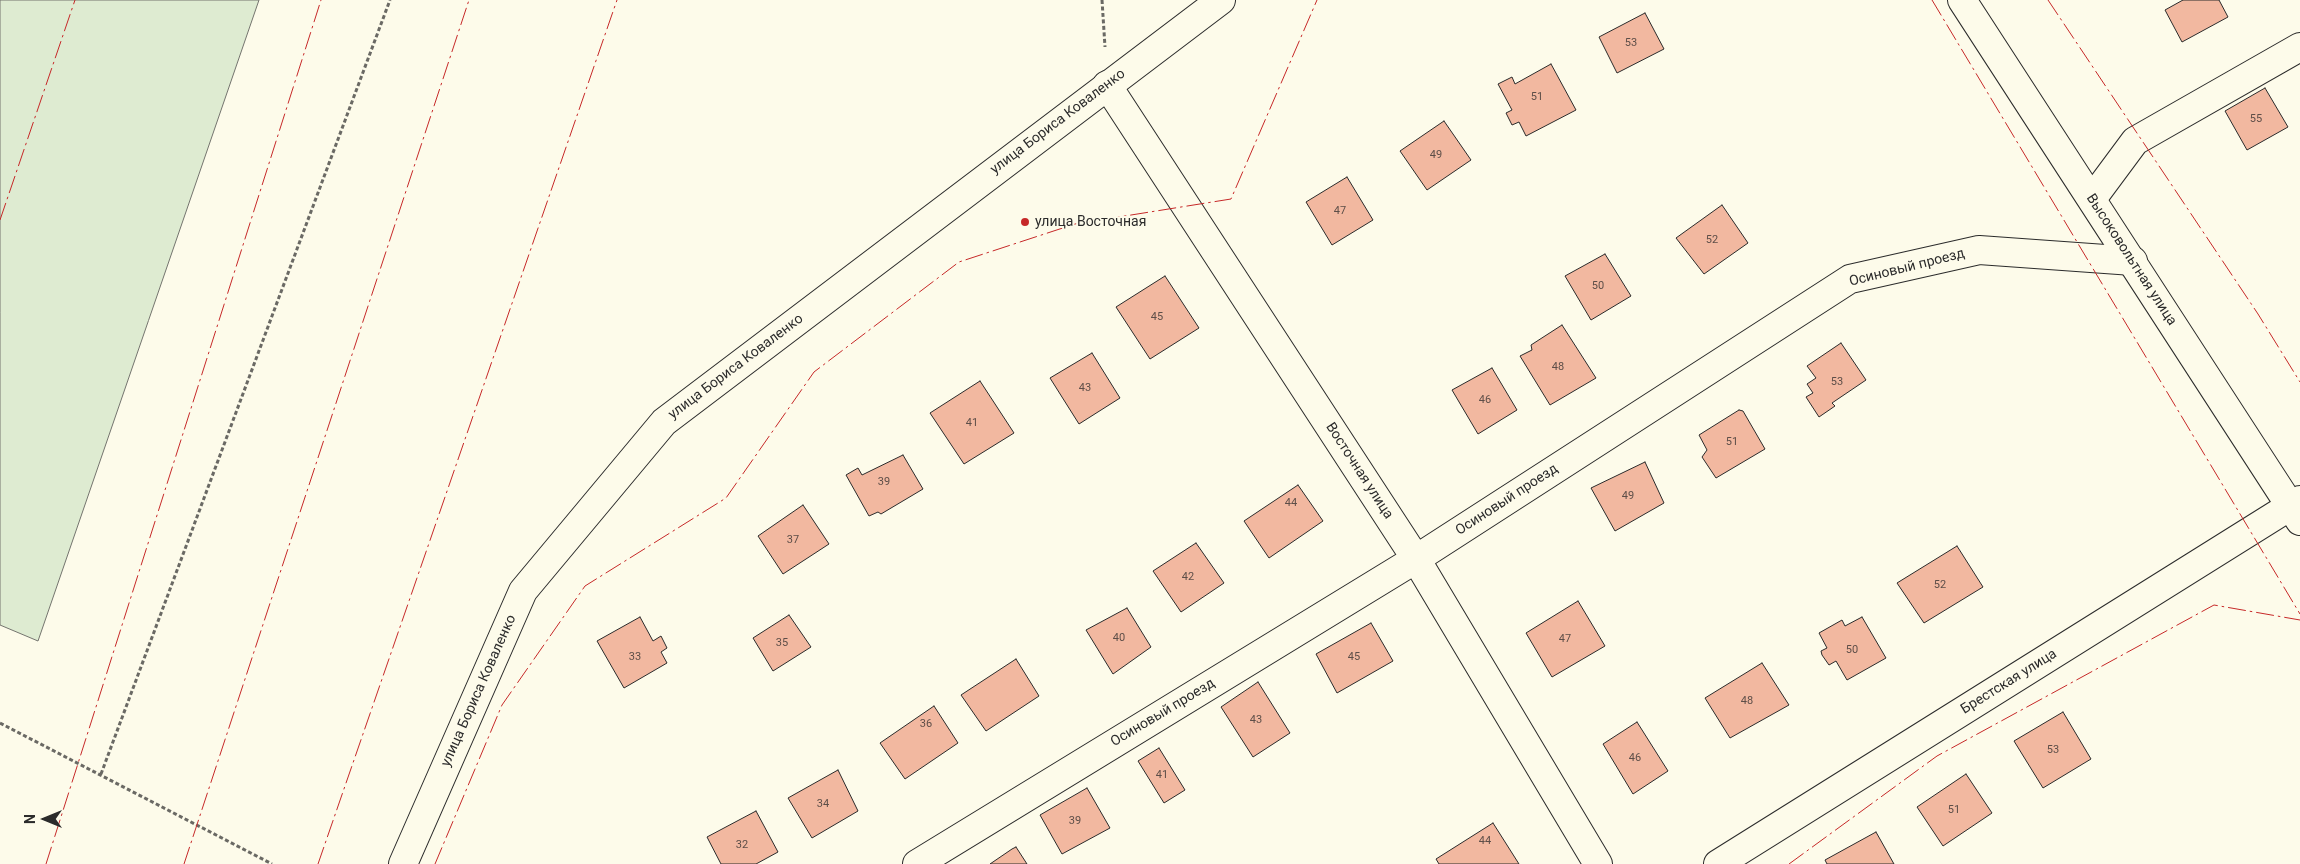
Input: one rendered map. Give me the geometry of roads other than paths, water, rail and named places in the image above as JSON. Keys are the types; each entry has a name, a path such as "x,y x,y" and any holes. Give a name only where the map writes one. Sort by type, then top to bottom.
{"street":[{"name":"улица Бориса Коваленко","path":"403,864 523,590 664,422 1221,0"},
{"name":"Высоковольтная улица","path":"1962,0 2132,261 2297,508"},
{"path":"2092,199 2135,141 2300,47"},
{"name":"Восточная улица","path":"1107,85 1416,559 1598,864"},
{"name":"Осиновый проезд","path":"917,864 1416,559 1850,279 1979,250 2132,261"},
{"name":"Брестская улица","path":"1718,864 2297,508"}],"place":[{"name":"улица Восточная","path":"1025,222"}]}
